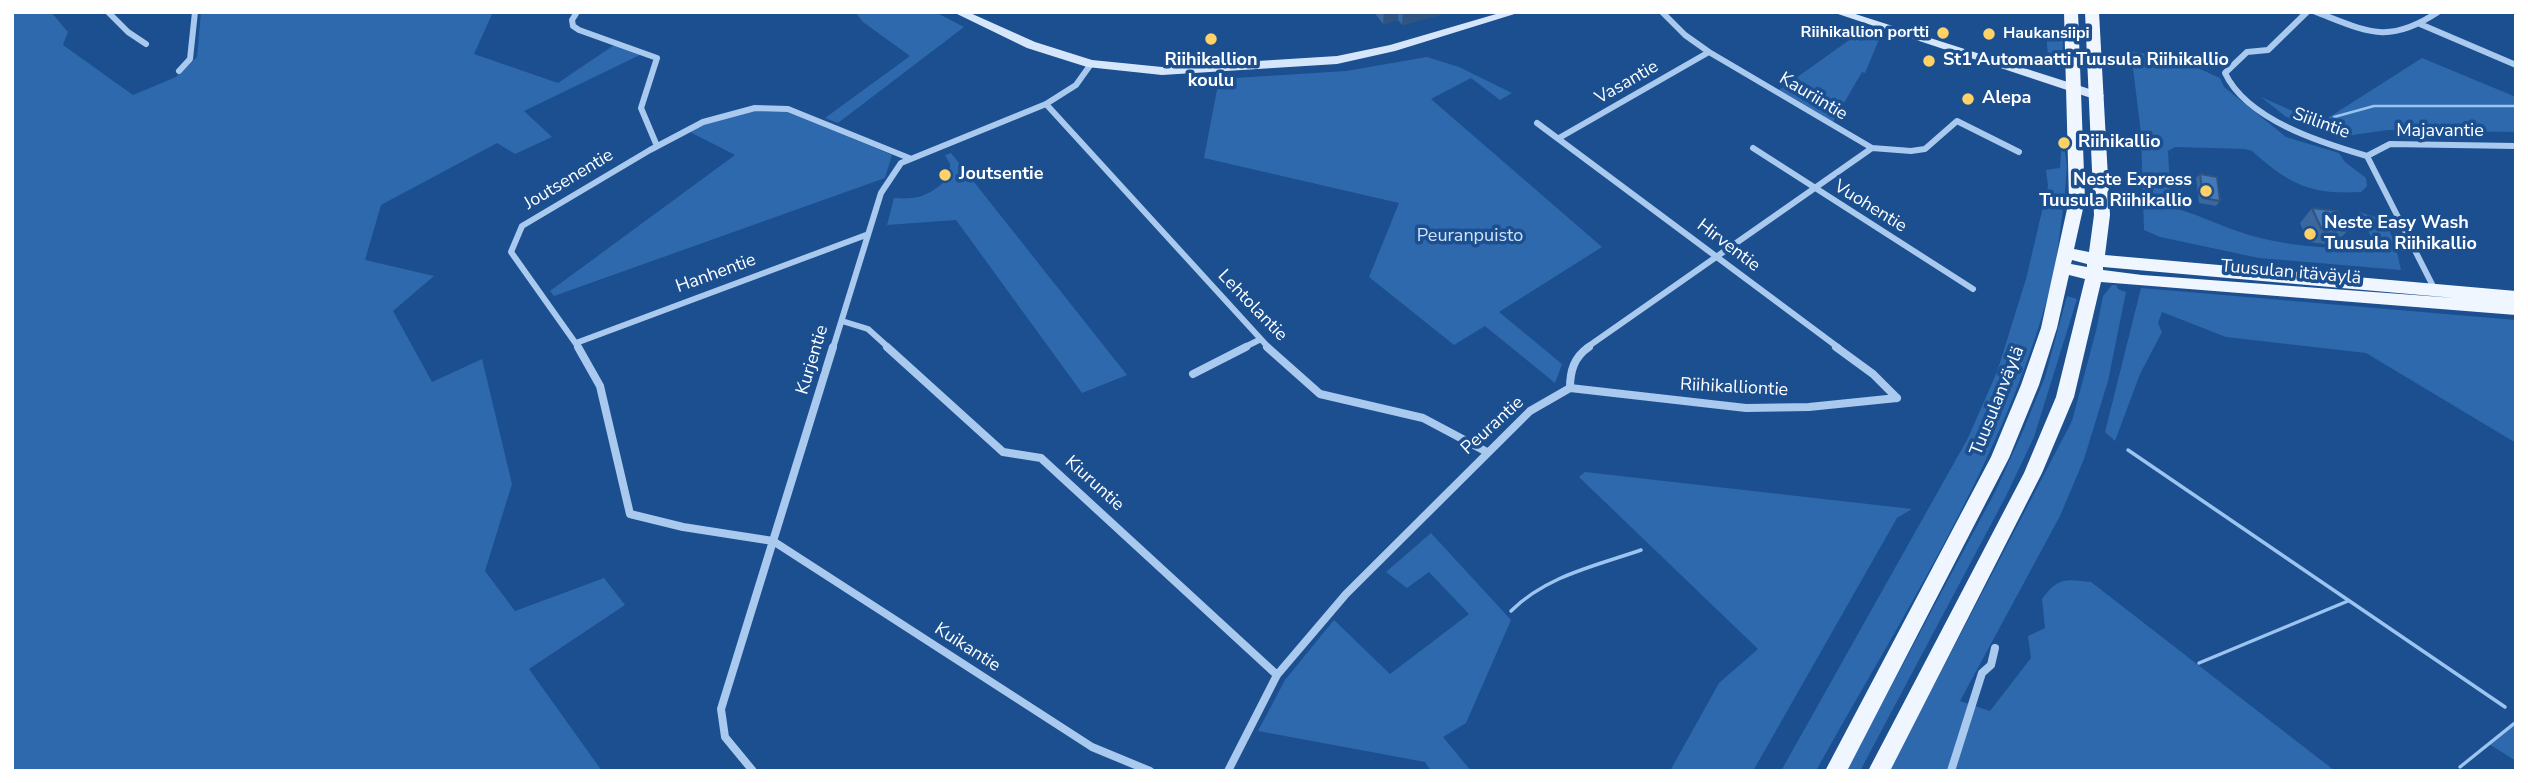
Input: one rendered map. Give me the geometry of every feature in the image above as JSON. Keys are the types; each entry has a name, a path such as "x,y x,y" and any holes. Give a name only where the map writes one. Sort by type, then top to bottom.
{"main road":[{"name":"Tuusulanväylä","path":"1836,771 2000,458 2030,385 2049,328 2077,200 2071,12"},
{"path":"1879,771 2033,473 2065,397 2095,268 2102,215 2092,12"},
{"name":"Tuusulan itäväylä","path":"2065,260 2095,268 2439,298 2516,309"},
{"name":"Tuusulan itäväylä","path":"2439,298 2516,297"}],"street":[{"path":"108,12 128,32 146,44"},
{"path":"179,71 191,59 195,12"},
{"path":"577,12 572,20 573,26 579,30 657,58 641,108 657,146"},
{"path":"958,12 1031,45 1091,64 1120,69 1185,71 1337,61 1516,12"},
{"name":"Kauriintie","path":"1662,12 1685,35 1709,52 1872,148 1885,145 1909,151 1927,149 1957,121 2019,152"},
{"path":"1837,12 2098,92"},
{"path":"1858,12 2075,85"},
{"name":"Siilintie","path":"2307,12 2268,50 2247,52 2235,62 2225,73 2229,84 2272,120 2293,133 2367,156 2439,298"},
{"path":"2316,12 2365,29 2389,34 2407,30 2438,12"},
{"path":"2420,24 2516,65"},
{"name":"Vasantie","path":"1559,138 1709,52"},
{"name":"Kurjentie","path":"753,771 725,737 721,709 881,193 901,163 909,158 1046,104 1076,85 1091,64"},
{"name":"Lehtolantie","path":"1046,104 1259,340 1320,394 1423,418 1487,452"},
{"name":"Joutsenentie","path":"773,541 683,527 630,514 600,386 576,343 511,252 522,226 657,146 703,122 755,108 788,109 909,158"},
{"name":"Hirventie","path":"1537,123 1873,374 1897,398"},
{"name":"Majavantie","path":"2367,156 2390,144 2516,146"},
{"name":"Vuohentie","path":"1753,148 1973,289"},
{"path":"1570,388 1570,371 1581,352 1872,148"},
{"name":"Hanhentie","path":"576,343 866,235"},
{"name":"Kiuruntie","path":"842,321 868,329 1003,452 1041,458 1277,675"},
{"path":"1193,374 1259,340"},
{"name":"Riihikalliontie","path":"1570,388 1746,408 1809,407 1897,398"},
{"name":"Peurantie","path":"1228,771 1277,675 1346,594 1530,411 1570,388"},
{"name":"Kuikantie","path":"773,541 1093,747 1150,771"},
{"path":"1951,771 1982,673 1991,665 1995,648"}],"green space":[{"path":"12,12 51,12 68,32 63,45 133,95 176,77 197,57 201,12 493,12 474,54 558,83 617,43 644,53 524,111 552,137 515,154 497,143 381,205 365,260 434,276 393,311 432,382 482,359 512,484 485,571 515,611 604,578 625,605 529,669 602,771 12,771"},
{"path":"855,12 935,12 964,27 838,123 825,118 910,56 863,22"},
{"path":"1862,31 1880,37 1865,73 1862,72 1833,122 1779,90"},
{"path":"2046,33 2060,33 2063,40 2062,65 2049,66"},
{"path":"2131,51 2180,60 2220,78 2224,87 2286,137 2339,153 2345,162 2366,178 2367,186 2361,192 2328,192 2289,179 2252,151 2175,147 2168,151 2171,207 2270,240 2323,247 2376,247 2359,212 2385,220 2395,244 2401,270 2259,258 2160,237 2144,230 2141,134"},
{"name":"Peuranpuisto","path":"1427,57 1459,67 1512,93 1500,100 1471,78 1431,99 1602,247 1499,312 1562,364 1555,383 1485,326 1454,345 1369,277 1399,203 1204,158 1219,79 1346,71"},
{"path":"2422,58 2516,97 2516,132 2388,130 2345,136 2300,124 2261,97 2320,123"},
{"path":"755,110 786,111 892,155 885,178 554,296 550,291 735,155 690,132 704,124"},
{"path":"2061,151 2065,152 2067,166 2064,204 2046,196 2046,170 2060,168"},
{"path":"951,153 1127,375 1082,393 956,220 887,225 894,198 925,195 950,176 950,164 945,155"},
{"path":"2043,207 2063,210 2050,288 2031,351 1979,475 1916,596 1816,771 1781,771 1968,438 1997,372 2026,279"},
{"path":"2112,285 2126,292 2108,381 2084,459 2060,516 1960,701 1990,711 2031,658 2028,636 2045,628 2042,599 2063,581 2091,582 2335,771 1889,771 2072,421 2103,296"},
{"path":"2141,288 2516,320 2516,443 2366,353 2226,337 2162,312 2158,323 2162,332 2140,374 2115,441 2105,432"},
{"path":"2067,296 2077,299 2034,437 2006,496 1860,771 1846,771 1996,490 2045,377"},
{"path":"1585,472 1912,509 1897,518 1753,771 1670,771 1719,683 1758,649 1579,477"},
{"path":"1431,533 1511,620 1466,723 1443,737 1471,771 1431,771 1425,762 1258,731 1285,680 1334,620 1390,674 1469,614 1429,572 1407,588 1386,572"},
{"path":"2516,722 2516,761 2489,744"}],"building":[{"path":"2200,174 2217,177 2220,201 2203,198"},
{"path":"2312,208 2338,211 2347,231 2321,228"}],"waterway":[{"path":"2334,117 2374,106 2516,106"},
{"path":"2128,450 2505,707"},
{"path":"1511,611 1555,581 1641,550"},
{"path":"2199,663 2348,601"},
{"path":"2460,767 2516,722"}],"place":[{"name":"Riihikallion portti","path":"1943,33"},
{"name":"Haukansiipi","path":"1989,34"},
{"name":"Riihikallion koulu","path":"1211,39"},
{"name":"St1 Automaatti Tuusula Riihikallio","path":"1929,61"},
{"name":"Alepa","path":"1968,99"},
{"name":"Riihikallio","path":"2064,143"},
{"name":"Joutsentie","path":"945,175"},
{"name":"Neste Express Tuusula Riihikallio","path":"2206,191"},
{"name":"Neste Easy Wash Tuusula Riihikallio","path":"2310,234"}]}
